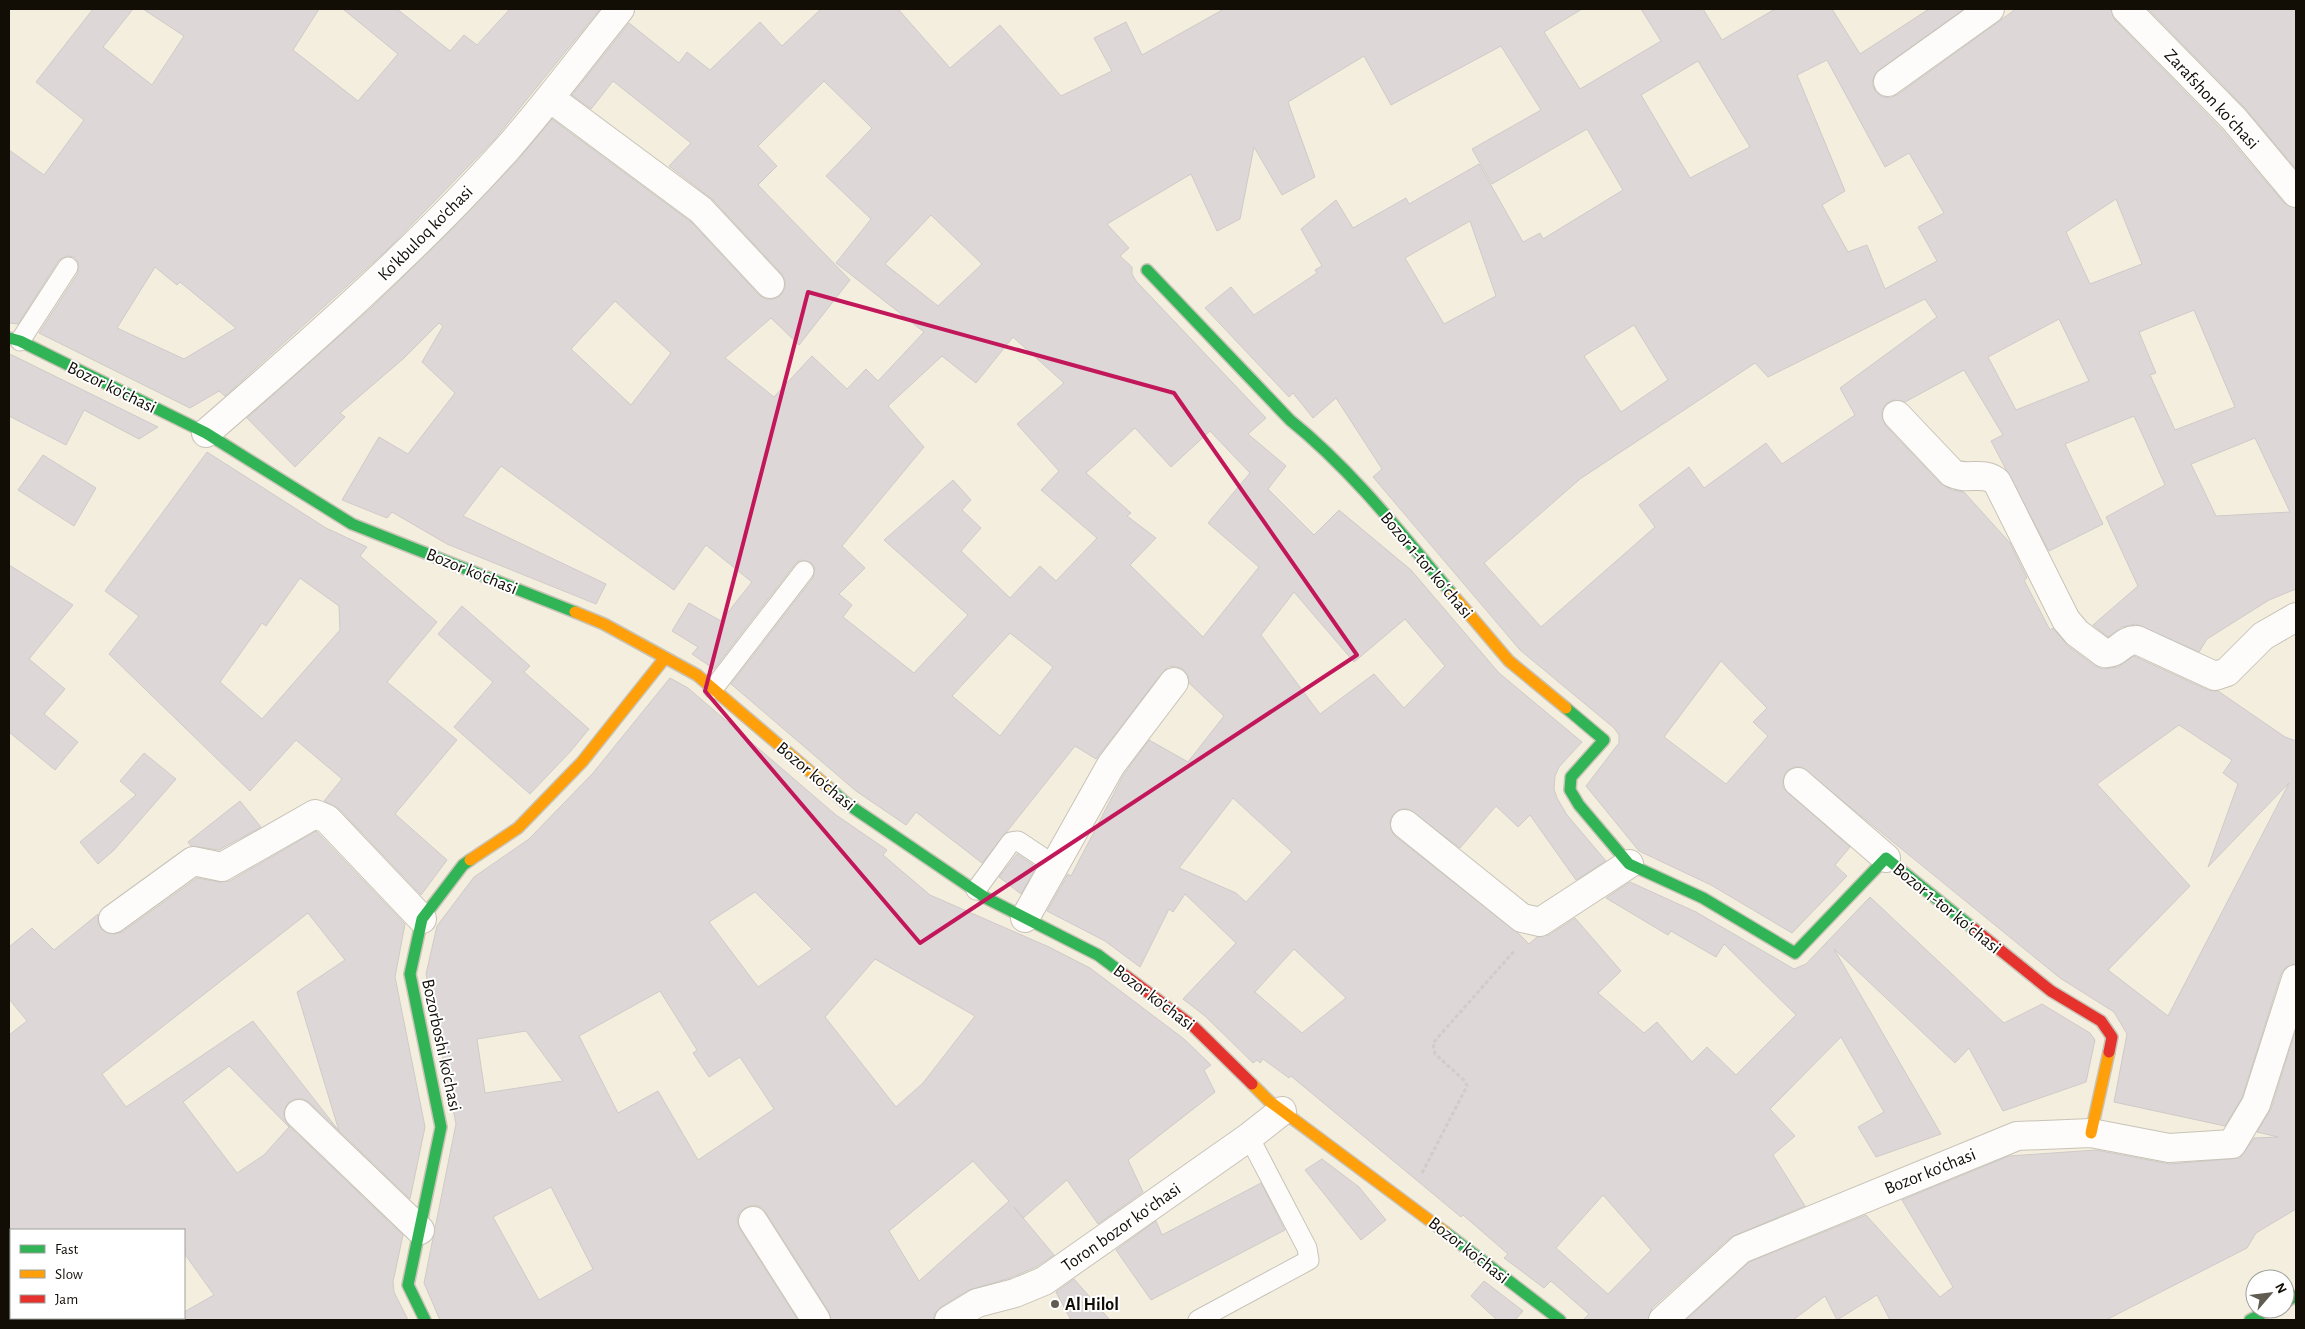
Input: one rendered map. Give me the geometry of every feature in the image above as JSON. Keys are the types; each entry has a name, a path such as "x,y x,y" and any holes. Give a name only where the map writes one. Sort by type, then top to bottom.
{"street":[{"name":"Ko'kbuloq ko'chasi","path":"206,433 342,315 416,245 482,176 550,98 620,9"},
{"path":"1888,82 1990,9"},
{"name":"Zarafshon koʻchasi","path":"2126,9 2234,119 2296,193"},
{"path":"550,98 701,210 770,284"},
{"name":"Bozor 1-tor koʻchasi","path":"1147,270 1290,420 1315,440 1354,478 1509,661 1604,740 1572,777 1570,790 1579,805 1629,864 1703,898 1795,953 1886,858 2051,991 2101,1022 2112,1037 2091,1133"},
{"name":"Bozor ko'chasi","path":"14,340 206,433 352,524 604,624 664,659 697,674 846,803 976,890 1098,955 1194,1026 1282,1111 1404,1200 1560,1320"},
{"path":"1897,415 1952,473 1964,477 1986,476 1997,482 2066,620 2077,633 2104,653 2115,652 2127,641 2137,640 2215,676 2220,676 2227,672 2263,636 2296,618"},
{"name":"Bozorboshi ko'chasi","path":"425,1320 408,1285 441,1127 410,974 422,919 464,865 518,828 582,762 664,659"},
{"path":"1026,918 1111,765 1174,682"},
{"path":"1798,782 1886,858"},
{"path":"112,919 193,862 222,867 315,814 327,820 422,919"},
{"path":"1405,824 1522,918 1540,922 1629,864"},
{"name":"Bozor ko'chasi","path":"1663,1320 1741,1248 2017,1136 2091,1133 2168,1148 2232,1144 2256,1104 2296,979"},
{"name":"Toron bozor koʻchasi","path":"950,1320 977,1303 1015,1293 1044,1281 1249,1137 1282,1111"},
{"path":"299,1114 420,1230"},
{"path":"753,1221 816,1320"}],"lane":[{"path":"14,340 68,267"},
{"path":"713,689 804,571"},
{"path":"976,890 1011,842 1018,842 1054,865"},
{"path":"1198,1320 1308,1260 1307,1248 1249,1137"}],"path":[{"path":"1404,1200 1421,1175 1467,1086 1465,1080 1435,1054 1433,1043 1540,922"}],"highlighted area":[{"path":"808,292 1174,393 1357,655 920,943 705,691"}],"building":[{"path":"93,9 133,9 103,47 152,85 184,36 143,9 319,9 293,50 358,101 398,54 343,9 397,9 450,51 464,35 477,45 510,9 600,9 494,140 387,250 225,396 219,391 190,408 39,333 78,273 78,262 74,257 68,256 59,260 18,324 9,323 9,150 44,175 84,120 36,82","holes":["155,267 177,285 180,282 236,328 184,359 117,328"]},
{"path":"821,9 898,9 950,68 1000,25 1061,96 1112,71 1094,38 1126,22 1142,55 1224,9 1582,9 1544,32 1580,89 1661,41 1641,9 1703,9 1722,40 1775,9 1832,9 1860,54 1929,9 1964,9 1879,70 1874,76 1872,83 1875,91 1881,96 1889,98 1897,95 2016,9 2111,9 2115,20 2222,130 2284,203 2296,208 2296,589 2269,600 2207,639 2199,652 2136,624 2122,627 2108,637 2093,625 2138,586 2106,517 2165,485 2134,416 2065,444 2103,524 2049,551 1991,441 2003,435 1964,370 1905,402 1894,400 1887,403 1882,410 1882,418 1886,426 1941,484 1952,490 1964,492 2010,543 2027,578 2024,580 2050,630 2053,628 2068,646 2095,666 2103,669 2118,667 2134,656 2208,690 2218,691 2285,737 2296,741 2296,964 2286,967 2281,974 2242,1098 2225,1126 2114,1102 2127,1034 2114,1012 2060,978 1801,767 1793,767 1786,772 1783,788 1850,847 1835,865 1847,876 1792,933 1711,885 1639,851 1586,786 1619,743 1619,735 1614,728 1520,650 1373,477 1382,469 1336,398 1313,418 1293,393 1289,397 1205,308 1231,287 1254,315 1317,273 1315,270 1322,266 1301,229 1336,200 1353,228 1406,198 1409,204 1479,164 1523,242 1540,233 1543,239 1623,190 1587,129 1492,184 1472,149 1541,110 1501,46 1391,105 1364,56 1288,102 1315,177 1282,195 1254,147 1240,219 1217,231 1191,174 1107,224 1129,248 1120,256 1132,267 1132,274 1136,281 1266,418 1248,434 1286,466 1268,489 1314,535 1339,510 1411,570 1499,673 1582,742 1559,767 1555,776 1554,789 1567,815 1606,861 1576,880 1530,815 1518,827 1496,806 1460,848 1408,809 1400,809 1393,815 1390,822 1391,830 1395,836 1518,933 1529,944 1537,937 1549,935 1575,918 1621,971 1598,993 1644,1033 1657,1022 1692,1062 1707,1047 1736,1075 1796,1015 1724,944 1716,957 1671,931 1668,935 1606,898 1630,882 1696,912 1794,969 1806,964 1870,897 2004,1023 2042,1004 2090,1033 2095,1040 2086,1082 2003,1111 1969,1048 1955,1063 1834,949 1941,1134 1876,1157 1858,1127 1884,1112 1841,1037 1770,1109 1795,1136 1773,1155 1805,1206 1731,1237 1652,1308 1648,1320 1583,1320 1589,1314 1551,1281 1544,1288 1504,1258 1508,1254 1463,1215 1461,1217 1291,1076 1289,1078 1263,1059 1260,1063 1257,1060 1253,1063 1205,1016 1183,999 1236,943 1185,894 1173,912 1169,909 1140,967 1105,941 1047,911 1068,874 1071,876 1124,774 1149,740 1188,762 1224,716 1189,683 1188,676 1183,669 1175,666 1168,667 1162,673 1096,759 1075,746 982,863 916,812 906,825 856,791 731,684 813,578 815,567 810,562 800,560 795,564 714,669 692,654 698,647 672,631 689,603 721,621 752,582 706,545 674,590 501,466 463,516 606,584 596,604 447,544 392,512 387,518 342,500 379,437 408,454 455,393 422,362 443,326 439,323 403,359 340,413 345,417 295,467 247,418 371,308 445,236 517,161 552,119 691,222 759,295 766,299 780,296 785,288 785,280 781,273 712,199 669,166 691,143 613,81 591,109 572,95 629,23 679,63 687,52 710,70 760,22 782,46","holes":["1827,60 1885,167 1909,153 1944,213 1918,227 1937,261 1885,289 1867,245 1848,252 1822,205 1845,191 1797,75","1698,61 1750,147 1690,178 1641,95","824,81 872,128 826,176 871,219 836,263 924,332 878,381 866,369 847,389 812,356 774,397 725,358 771,318 799,345 850,280 758,185 777,166 758,146","2116,199 2142,264 2090,284 2066,232","931,215 982,264 938,306 885,264","1470,221 1496,296 1444,324 1405,258","1925,299 1937,317 1840,388 1855,415 1782,464 1766,443 1704,488 1689,467 1639,505 1655,527 1541,627 1484,563 1580,479 1755,363 1768,377","615,301 671,353 631,405 571,349","2194,310 2235,407 2175,430 2150,375 2156,373 2139,332","2059,319 2089,381 2016,410 1988,357","1634,325 1668,380 1621,412 1584,356","1013,337 1064,383 1017,424 1059,471 1041,490 1097,538 1056,581 1040,566 1010,598 961,551 981,528 962,510 971,500 953,480 884,540 968,615 914,673 843,617 852,605 839,594 865,568 842,546 924,447 888,406 942,356 976,383","1135,428 1171,467 1210,431 1250,473 1208,523 1259,567 1203,637 1130,565 1156,538 1127,516 1131,513 1086,473","2255,438 2290,512 2216,516 2191,464","1294,592 1354,662 1405,619 1445,666 1404,708 1374,674 1320,714 1261,635","1010,633 1053,667 1000,736 952,696","1721,661 1767,708 1753,722 1768,736 1726,784 1664,737","2179,725 2232,760 2223,773 2238,784 2208,867 2289,783 2168,1016 2108,970 2190,886 2097,784","1233,798 1292,852 1246,902 1236,893 1179,868","1294,949 1346,998 1302,1033 1255,992","1603,1195 1651,1250 1608,1294 1556,1248"]},
{"path":"2148,9 2296,9 2296,169 2245,108"},
{"path":"9,354 158,427 139,439 84,410 66,445 9,416"},
{"path":"207,452 326,528 367,547 360,556 437,622 387,682 457,740 395,814 447,860 421,895 338,808 324,801 342,779 296,740 250,791 109,654 139,616 105,591","holes":["300,578 339,606 340,630 262,719 220,682 262,623 266,626"]},
{"path":"43,455 96,488 74,526 18,490"},
{"path":"9,565 73,605 29,659 65,689 44,714 78,742 55,770 9,732"},
{"path":"462,606 530,666 524,672 589,729 530,794 454,727 493,682 438,634"},
{"path":"670,678 688,688 836,815 887,850 883,855 930,895 1049,947 1090,968 1184,1039 1211,1065 1204,1070 1215,1092 1128,1160 1143,1192 1098,1224 1067,1180 1023,1218 1054,1255 1036,1267 1010,1278 969,1290 941,1307 935,1313 933,1320 831,1320 829,1312 766,1213 761,1207 753,1205 739,1213 737,1221 740,1229 798,1320 440,1320 424,1283 456,1124 426,974 437,926 474,877 529,839 593,773","holes":["755,892 812,949 758,987 709,922","875,959 975,1016 923,1083 896,1107 825,1017","660,991 697,1050 693,1053 709,1077 740,1057 774,1109 698,1160 658,1091 618,1113 579,1036","526,1031 563,1081 485,1093 477,1039","973,1161 1009,1201 919,1281 889,1231","551,1187 593,1269 539,1300 493,1217"]},
{"path":"144,753 176,779 114,850 98,864 80,842 136,795 120,781"},
{"path":"240,801 261,827 219,850 191,846 188,842"},
{"path":"316,831 405,924 395,977 425,1127 410,1199 339,1131 297,992 345,960 308,913 102,1074 126,1107 253,1021 338,1130 309,1102 303,1099 295,1099 288,1103 284,1110 284,1118 288,1125 403,1235 393,1282 394,1292 408,1320 169,1320 185,1319 185,1311 214,1295 185,1254 185,1229 9,1230 9,1035 27,1021 9,999 9,947 32,928 54,950 98,914 101,929 107,933 115,934 122,932 197,878 219,882 230,881","holes":["229,1066 289,1127 264,1155 237,1173 183,1102"]},
{"path":"1017,854 1036,867 1021,894 999,877"},
{"path":"2296,1029 2296,1209 2256,1233 2247,1248 2106,1320 1890,1320 1877,1295 1837,1320 1825,1296 1793,1320 1686,1320 1749,1262 1866,1215 1940,1297 1953,1287 1902,1200 2009,1156 2096,1150 2170,1164 2240,1158 2254,1138 2278,1137 2257,1132 2271,1109"},
{"path":"1322,1159 1359,1187 1386,1220 1361,1240 1305,1170"},
{"path":"1261,1183 1285,1230 1151,1300 1116,1250 1156,1221 1162,1235"},
{"path":"1074,1279 1110,1320 1071,1320 1056,1292"},
{"path":"1484,1281 1523,1311 1515,1320 1497,1320 1471,1296"}],"traffic: fast":[{"path":"1147,270 1290,420 1313,439 1355,481 1395,525 1452,594"},
{"path":"9,338 20,341 206,433 352,524 575,612"},
{"path":"1566,708 1604,740 1571,777 1570,790 1579,805 1629,864 1703,898 1795,953 1886,858 1974,929"},
{"path":"828,787 846,803 986,898 1098,955 1122,973"},
{"path":"425,1320 408,1285 441,1127 410,974 422,919 463,865 470,860"},
{"path":"1445,1232 1560,1320"}],"traffic: slow":[{"path":"1452,594 1509,661 1566,708"},
{"path":"575,612 604,624 697,675 828,787"},
{"path":"470,860 518,828 582,762 664,659"},
{"path":"2091,1133 2109,1052"},
{"path":"1252,1084 1269,1101 1445,1232"}],"traffic: jam":[{"path":"1974,929 2051,991 2101,1021 2112,1037 2109,1052"},
{"path":"1122,973 1194,1027 1252,1084"}],"place":[{"name":"Al Hilol","path":"1055,1304"}]}
